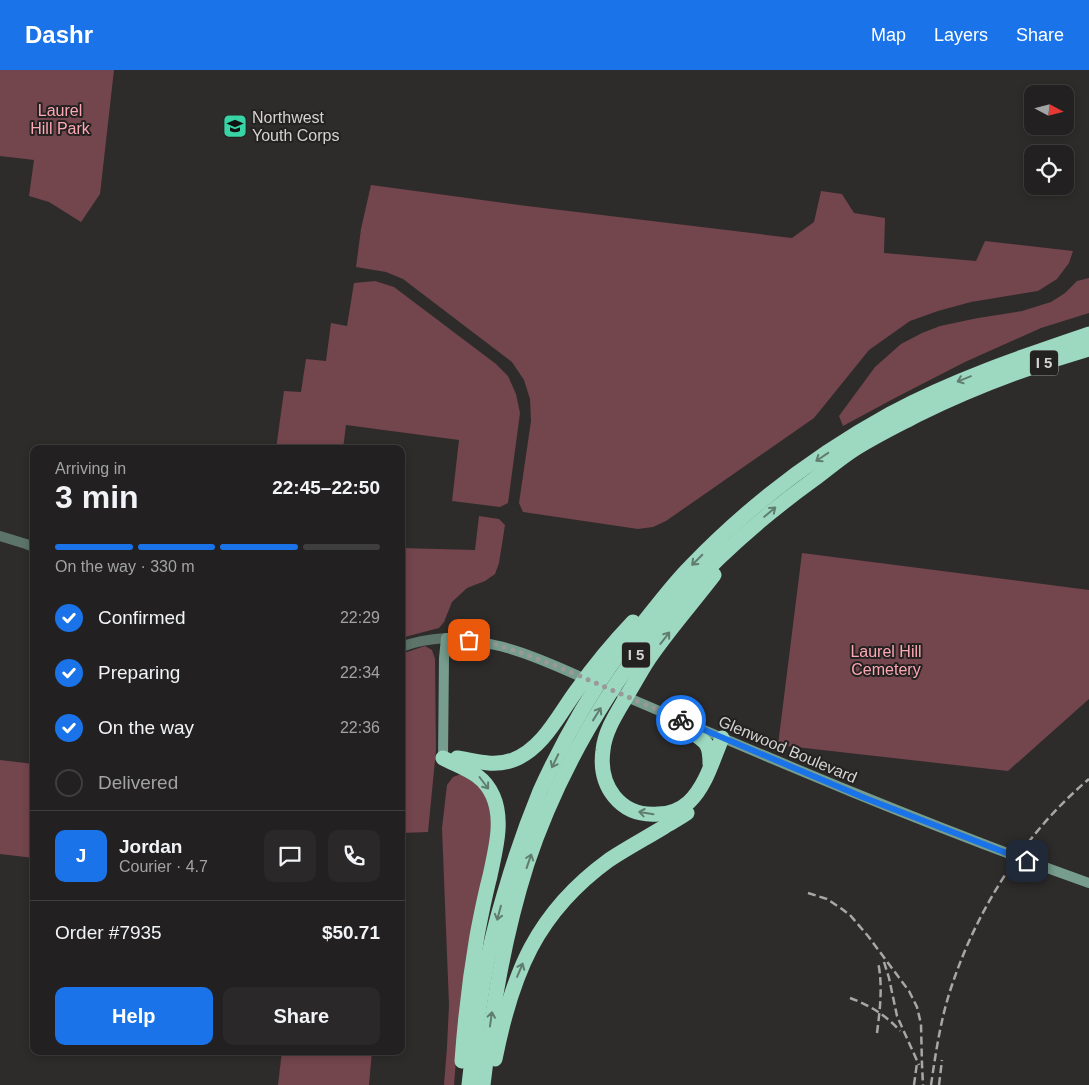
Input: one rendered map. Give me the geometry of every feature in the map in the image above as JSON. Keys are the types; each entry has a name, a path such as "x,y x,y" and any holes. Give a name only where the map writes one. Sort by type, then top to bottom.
{"highway":[{"path":"1009,361 1035,343 1089,323"},
{"name":"I 5","path":"469,1085 492,937 506,886 541,790 565,741 593,693 616,658 658,604 689,568 723,534 799,472 844,441 891,414 940,390 1009,361 1089,334"},
{"name":"I 5","path":"483,1085 493,1010 516,902 528,862 548,809 592,722 642,647 682,596 747,531 782,502 850,452 936,406 1056,358 1089,349"},
{"path":"999,380 1033,374 1089,360"},
{"path":"726,740 698,792 689,802 677,810 664,814 649,815 628,808 610,792 604,778 602,765 603,749 607,734 617,713 652,654 747,531"},
{"path":"443,758 458,758 486,764 503,763 526,754 546,733 576,690 616,640 641,615 658,604"},
{"path":"676,718 706,742 710,754 709,769"},
{"path":"490,1085 500,1033 515,982 541,929 557,908 592,874 611,859 683,816 696,805 711,783 726,740"},
{"path":"443,758 468,769 478,776 486,784 493,796 497,812 498,831 496,846 477,935 471,976 461,1085"}],"main road":[{"path":"443,758 446,638"},
{"name":"Glenwood Boulevard","path":"446,638 494,644 559,667 865,798 1089,884"}],"street":[{"path":"0,536 30,546"},
{"path":"405,645 428,639 446,638"}],"green space":[{"name":"Laurel Hill Park","path":"0,70 114,70 100,194 81,222 49,202 29,196 34,160 0,156"},
{"path":"371,185 792,238 814,222 821,191 842,194 854,213 885,218 884,253 976,261 985,241 1073,251 1069,263 1057,279 1038,291 971,302 910,321 869,350 814,418 666,521 653,527 638,529 523,512 519,503 531,421 530,399 524,380 512,362 403,279 386,272 356,267 361,229"},
{"path":"1089,278 1089,313 1041,328 965,362 843,426 839,416 875,367 901,344 940,326 1022,311 1051,302 1065,293 1077,281"},
{"path":"375,281 394,287 496,364 508,376 516,394 520,413 508,503 500,507 452,501 459,440 346,425 344,445 277,445 284,391 301,392 306,359 326,361 331,323 347,326 354,283"},
{"path":"479,516 499,519 505,525 499,563 495,574 485,581 467,588 452,602 444,622 439,628 405,637 405,548 475,550"},
{"name":"Laurel Hill Cemetery","path":"802,553 1089,590 1089,699 1008,771 778,745"},
{"path":"425,646 432,650 435,659 436,750 428,832 405,833 405,653"},
{"path":"0,760 30,764 30,858 0,854"},
{"path":"461,774 480,786 486,796 490,808 492,826 457,1048 454,1085 444,1085 449,1005 442,828 447,785 453,777"},
{"path":"282,1055 372,1055 369,1085 278,1085"}],"railway":[{"path":"931,1085 939,1034 948,997 976,927 990,900 1025,847 1066,800 1089,779"},
{"path":"808,893 827,899 850,915 909,991 917,1007 921,1024 923,1085"},
{"path":"877,1033 881,989 878,962"},
{"path":"884,962 897,1016 919,1065"},
{"path":"850,998 877,1011 900,1031"},
{"path":"939,1085 942,1060"},
{"path":"914,1085 917,1063"}],"way so far":[{"path":"469,640 494,644 559,667 681,720"}],"place":[{"name":"Northwest Youth Corps","path":"235,126"}],"route":[{"path":"681,720 865,798 1027,861"}]}
